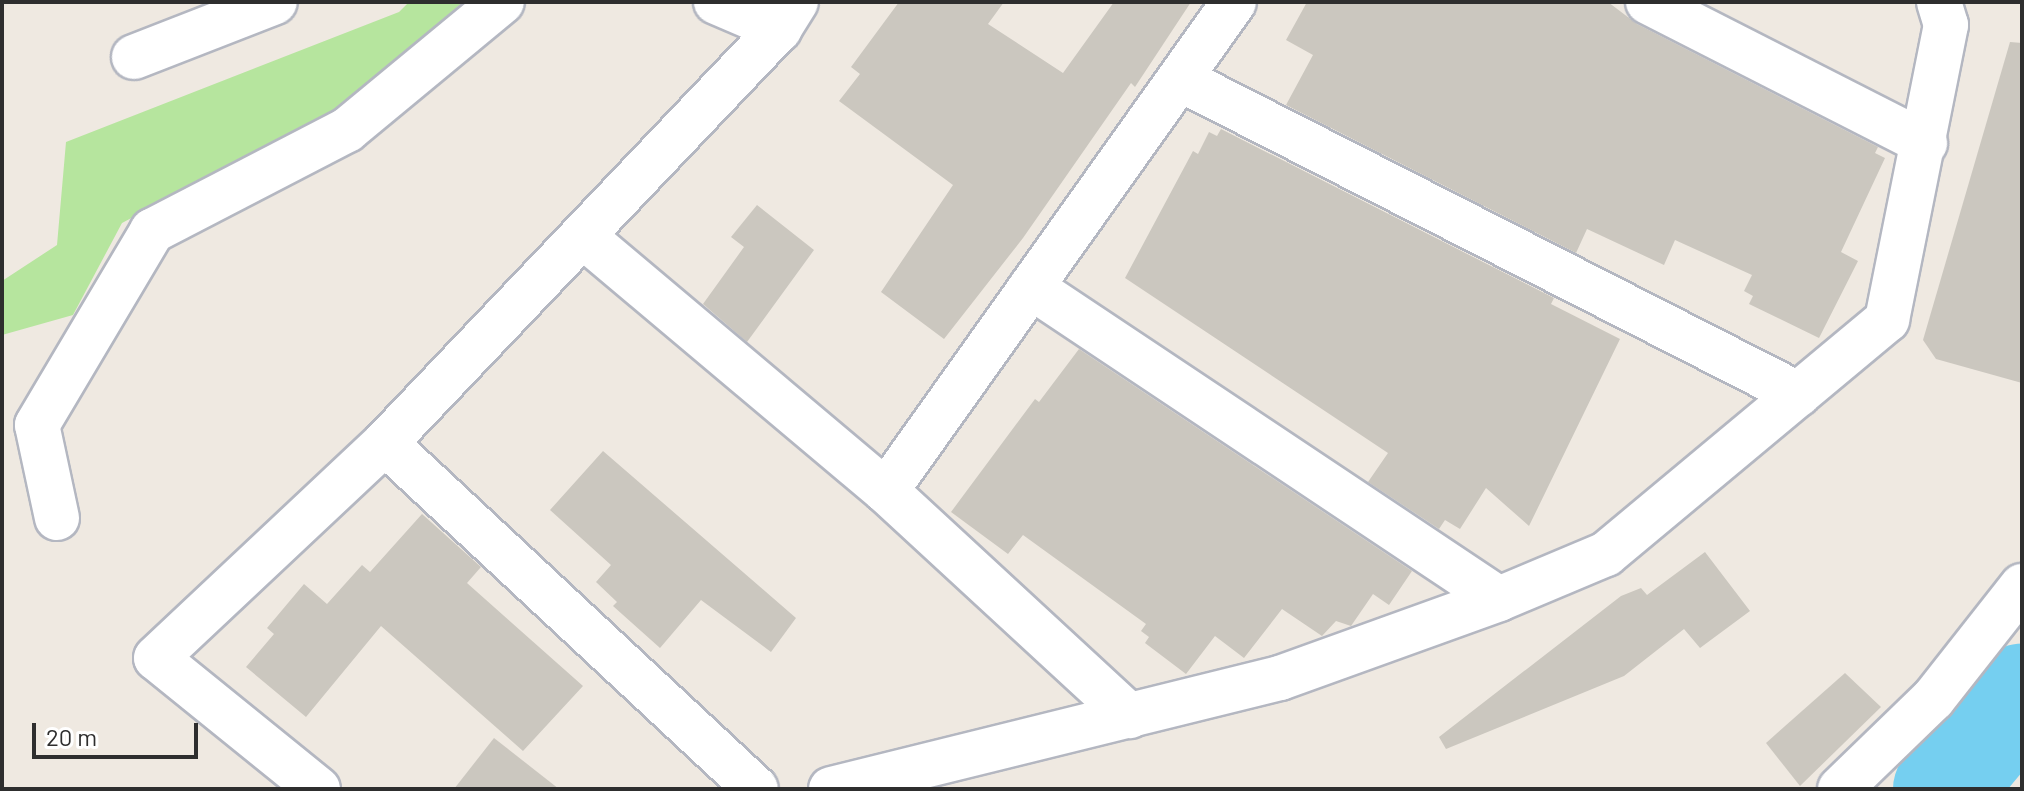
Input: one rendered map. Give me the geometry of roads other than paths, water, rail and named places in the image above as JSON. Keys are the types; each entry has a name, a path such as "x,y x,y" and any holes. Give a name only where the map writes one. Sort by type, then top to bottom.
{"street":[{"path":"134,57 275,2"},
{"path":"57,518 37,425 152,231 347,130 502,2"},
{"path":"716,2 788,15"},
{"path":"886,491 1234,2"},
{"path":"1648,2 1925,143"},
{"path":"831,789 1280,678 1499,599 1606,554 1887,320 1925,143 1946,25 1939,2"},
{"path":"318,789 156,658 385,443 788,15"},
{"path":"1180,79 1798,394"},
{"path":"583,236 886,491 1130,716"},
{"path":"1031,287 1499,599"},
{"path":"385,443 756,789"},
{"path":"1840,789 1933,699 2022,586"}],"waterway":[{"path":"1943,789 2022,694"}]}
